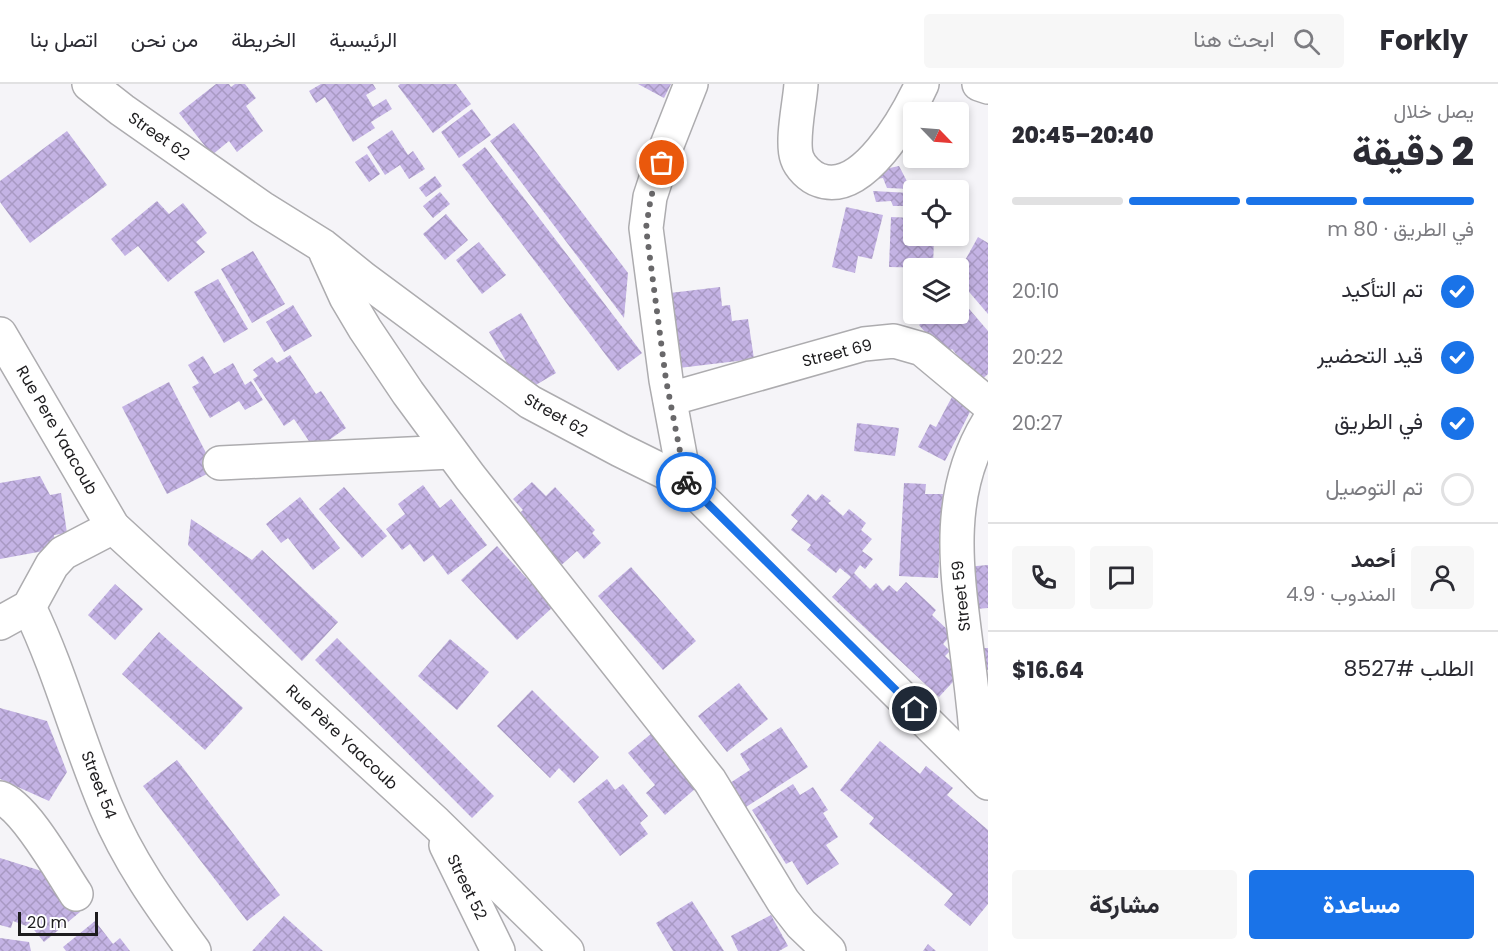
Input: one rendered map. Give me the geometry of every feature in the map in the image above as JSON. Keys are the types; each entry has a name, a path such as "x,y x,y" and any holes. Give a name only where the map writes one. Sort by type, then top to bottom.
{"street":[{"name":"Street 62","path":"89,84 122,110 262,208 323,246 530,402 685,482 983,779"},
{"path":"685,482 666,380 646,228 657,177 691,84"},
{"path":"801,84 796,136 797,158 810,176 821,182 833,182 845,181 861,170 891,138 914,102 922,84"},
{"path":"979,84 988,87"},
{"path":"323,246 346,297 365,329 451,452 710,781 783,901 801,924 829,951"},
{"name":"Rue Pere Yaacoub","path":"0,334 113,526"},
{"name":"Street 69","path":"670,399 864,344 894,341 922,349 988,404"},
{"name":"Street 59","path":"983,779 960,594 957,513 971,457 988,423"},
{"path":"220,463 451,452"},
{"path":"0,623 29,607 52,565 63,553 113,526"},
{"name":"Rue Père Yaacoub","path":"113,526 436,823 567,951"},
{"name":"Street 54","path":"29,607 45,640 106,807 125,848 152,895 194,951"},
{"path":"0,798 14,806 26,820 76,894"},
{"name":"Street 52","path":"436,823 498,951"}],"building":[{"path":"216,84 229,84 231,87 235,84 245,84 256,98 246,106 263,131 237,152 229,141 212,155 179,113"},
{"path":"321,84 373,84 376,89 366,95 373,107 386,99 392,109 371,122 375,128 353,142 325,97 316,103 309,91"},
{"path":"400,84 456,84 471,104 433,133 398,86"},
{"path":"638,84 671,84 664,98"},
{"path":"472,109 491,135 459,158 441,132"},
{"path":"514,123 628,273 624,318 490,141"},
{"path":"392,130 408,155 413,151 425,169 409,179 400,165 385,175 367,147"},
{"path":"67,131 107,185 30,243 0,202 0,181"},
{"path":"485,147 642,353 618,371 462,165"},
{"path":"367,154 380,174 369,182 355,162"},
{"path":"899,166 906,180 903,180 903,189 887,188 883,178 876,179 871,172"},
{"path":"435,176 442,186 426,197 419,188"},
{"path":"873,191 903,193 903,206 893,206 891,201 876,202"},
{"path":"440,192 450,204 433,218 423,206"},
{"path":"157,201 169,214 183,203 207,233 196,242 205,252 168,282 138,246 125,256 111,239"},
{"path":"846,207 883,215 872,259 858,256 855,273 832,267"},
{"path":"446,214 468,240 445,260 423,234"},
{"path":"891,217 903,218 903,246 934,246 933,258 903,258 903,267 889,267"},
{"path":"978,237 988,243 988,314 969,292 969,258 966,258"},
{"path":"479,242 506,275 482,294 456,260"},
{"path":"253,251 285,304 252,323 221,269"},
{"path":"218,279 248,329 224,343 194,292"},
{"path":"720,287 722,306 730,305 732,321 748,319 754,359 679,368 670,293"},
{"path":"293,305 312,336 284,352 266,322"},
{"path":"969,309 988,331 988,374 979,382 952,349 945,355 919,325 969,324"},
{"path":"521,313 556,373 524,392 489,332"},
{"path":"290,355 316,394 321,391 346,428 315,450 294,419 284,426 253,379 258,376 253,370 272,357 277,363"},
{"path":"203,356 214,374 233,363 245,385 251,381 263,400 245,410 239,401 210,418 192,387 199,383 188,365"},
{"path":"169,382 215,470 167,494 122,407"},
{"path":"954,393 974,404 945,461 918,447 930,424 936,427"},
{"path":"857,423 899,428 895,456 854,451"},
{"path":"40,476 50,495 61,493 67,533 54,535 55,543 48,544 49,550 0,559 0,483"},
{"path":"532,482 546,496 555,487 595,530 592,533 601,543 584,559 577,551 557,569 512,520 523,510 513,499"},
{"path":"904,483 926,484 925,494 943,494 938,578 899,576"},
{"path":"423,485 440,508 451,499 487,545 448,575 433,555 424,562 410,544 402,550 386,529 405,514 398,504"},
{"path":"344,487 387,536 362,558 319,509"},
{"path":"808,494 816,501 822,494 831,501 828,503 843,516 849,509 866,523 861,530 872,539 862,551 873,559 865,569 860,565 854,573 870,589 876,583 883,591 889,585 897,592 906,582 936,610 932,615 952,634 943,644 950,651 945,656 962,672 939,697 832,597 851,577 840,568 836,573 807,550 811,545 791,530 798,521 791,515"},
{"path":"300,497 340,548 313,570 288,538 281,543 266,524"},
{"path":"191,519 252,560 262,550 338,622 302,661 188,545"},
{"path":"497,546 553,607 517,640 461,580"},
{"path":"988,565 988,608 976,609 965,567"},
{"path":"631,567 696,641 663,670 598,596"},
{"path":"115,584 143,609 115,640 88,615"},
{"path":"159,632 243,708 205,750 122,674"},
{"path":"337,638 494,796 472,818 315,660"},
{"path":"450,639 489,672 457,710 418,676"},
{"path":"984,648 988,648 988,670 986,670"},
{"path":"739,683 768,719 727,752 698,716"},
{"path":"532,690 599,757 574,783 559,768 550,778 497,726"},
{"path":"0,708 47,721 67,772 49,801 0,779"},
{"path":"781,727 808,767 746,807 730,783 750,770 740,754"},
{"path":"658,728 703,782 665,815 646,793 655,785 628,753"},
{"path":"880,741 920,774 926,766 953,788 947,795 988,830 988,904 970,926 944,905 953,894 869,824 874,818 840,790"},
{"path":"177,760 280,895 247,921 143,786"},
{"path":"607,779 615,790 623,784 648,816 640,823 648,834 620,856 578,802"},
{"path":"793,784 800,795 813,787 828,810 823,813 838,837 826,845 839,864 807,885 792,861 786,864 752,810"},
{"path":"0,858 48,873 80,912 44,942 30,925 29,927 13,921 11,928 0,925"},
{"path":"692,901 724,951 673,951 656,923"},
{"path":"771,915 788,946 779,951 738,951 731,936"},
{"path":"284,916 323,951 252,951"},
{"path":"95,921 113,944 120,938 130,951 66,951 63,947"},
{"path":"0,938 29,942 31,951 0,951"},
{"path":"928,944 936,951 923,951"}],"way so far":[{"path":"662,163 651,197 646,228 666,380 686,482"}],"route":[{"path":"686,482 915,709"}]}
